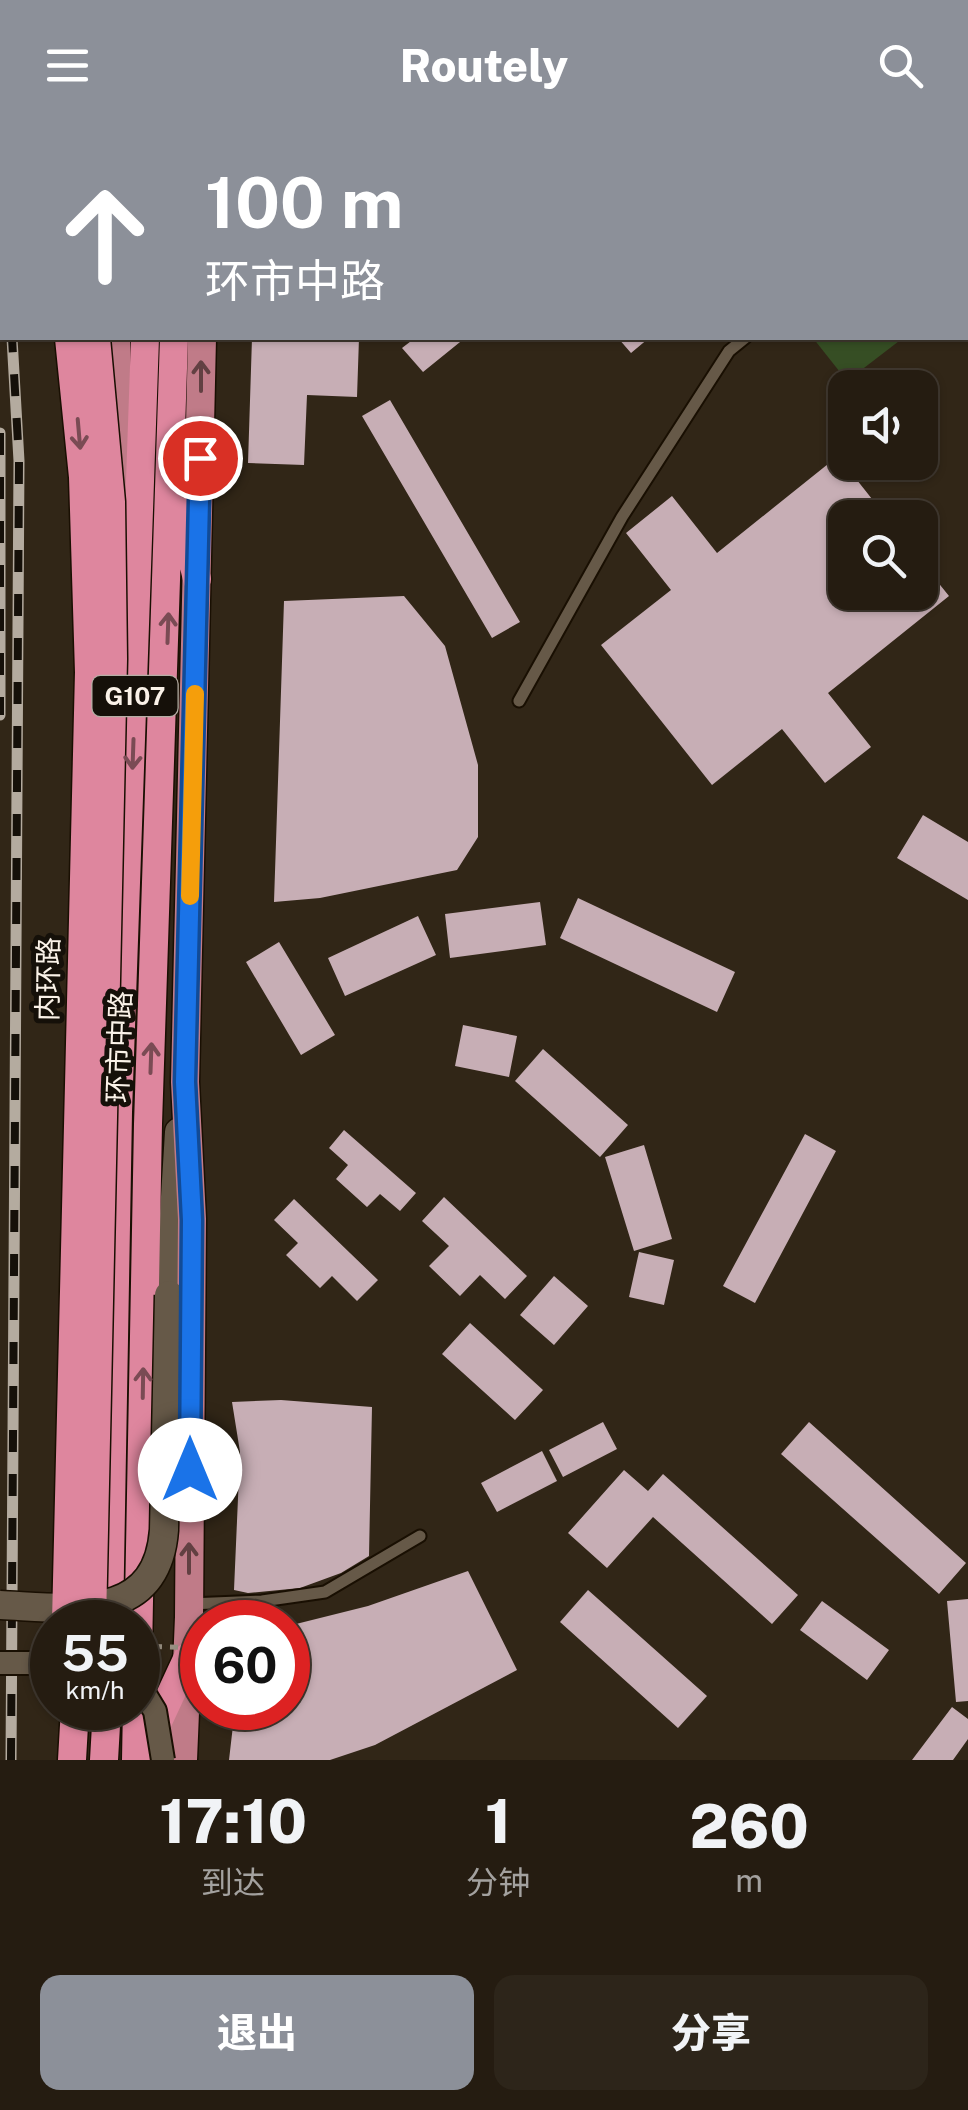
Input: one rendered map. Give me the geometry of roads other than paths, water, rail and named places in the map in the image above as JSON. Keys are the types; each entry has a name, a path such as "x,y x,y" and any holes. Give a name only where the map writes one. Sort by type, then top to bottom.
{"highway":[{"name":"内环路","path":"67,1600 89,672 82,477 69,340"},
{"name":"内环路","path":"92,1600 113,659 111,502 96,340"},
{"name":"环市中路","path":"109,1600 118,1112 132,805 145,340"},
{"name":"环市中路","path":"138,1760 148,1124 174,340"},
{"path":"79,1600 102,526 119,470"},
{"path":"172,471 197,579"},
{"path":"97,846 132,805"},
{"path":"138,1760 180,1680"},
{"path":"60,1760 62,1730"},
{"path":"72,1760 74,1730"},
{"path":"86,1760 88,1730"},
{"path":"104,1760 105,1730"}],"main road":[{"path":"116,340 119,470 138,586"},
{"path":"189,1600 192,1220 185,1082 202,340"},
{"path":"183,1760 186,1730"}],"street":[{"path":"0,1606 109,1604 138,1590 158,1569 167,1461 169,1295 185,1082"},
{"path":"0,1662 30,1663"},
{"path":"158,1730 163,1760"}],"lane":[{"path":"518,701 622,517 729,350 742,340"},
{"path":"269,1600 325,1592 420,1536"}],"railway":[{"path":"11,1760 19,461 12,340"},
{"path":"0,433 0,715"}]}
